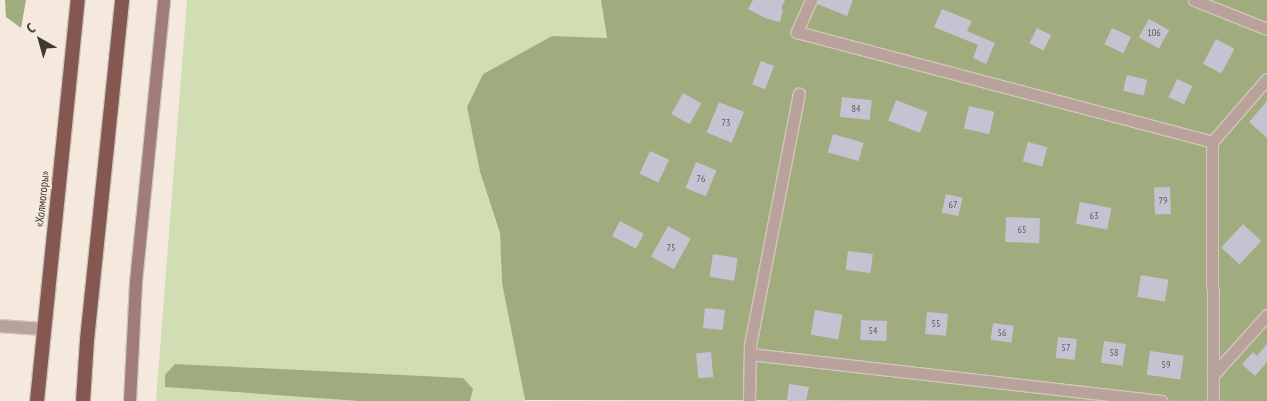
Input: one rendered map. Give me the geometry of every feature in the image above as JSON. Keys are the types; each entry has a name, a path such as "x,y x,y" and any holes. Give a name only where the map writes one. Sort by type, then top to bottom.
{"highway":[{"name":"«Холмогоры»","path":"37,401 78,0"},
{"path":"84,401 87,340 122,0"}],"main road":[{"path":"130,401 136,282 164,0"}],"street":[{"path":"811,0 796,32 1212,142"},
{"path":"1194,0 1267,29"},
{"path":"1213,401 1212,142 1267,79"},
{"path":"749,401 750,345 799,94"},
{"path":"1213,376 1267,315"},
{"path":"0,326 44,329"},
{"path":"750,354 1161,401"}],"green space":[{"path":"5,0 26,0 21,28 6,17"},
{"path":"187,0 601,0 607,38 552,36 483,74 467,107 480,172 500,233 502,283 525,400 527,401 470,401 165,387 358,401 156,401"},
{"path":"601,0 1267,0 1267,401 525,400 502,283 500,233 480,172 467,107 483,74 552,36 607,38"},
{"path":"175,364 463,378 473,389 470,401 358,401 165,387 165,375"}],"building":[{"path":"753,0 785,0 781,9 783,9 780,22 765,18 748,9"},
{"path":"818,0 853,0 847,16 817,4"},
{"path":"942,9 972,21 967,31 995,43 986,64 973,58 978,45 934,27"},
{"path":"1149,19 1169,30 1159,49 1139,37"},
{"path":"1037,28 1051,35 1044,50 1029,43"},
{"path":"1112,28 1131,37 1123,53 1104,44"},
{"path":"1216,39 1235,49 1221,74 1203,64"},
{"path":"761,61 774,66 765,89 752,84"},
{"path":"1127,75 1147,80 1144,96 1123,91"},
{"path":"1177,79 1192,86 1184,104 1169,97"},
{"path":"683,93 701,103 690,124 671,114"},
{"path":"842,97 872,100 870,120 840,117"},
{"path":"896,100 928,112 920,133 888,121"},
{"path":"1267,101 1267,138 1249,122"},
{"path":"719,102 744,112 732,143 707,133"},
{"path":"969,106 994,112 989,134 964,128"},
{"path":"833,134 864,143 859,161 828,152"},
{"path":"1028,142 1047,147 1042,166 1023,161"},
{"path":"650,151 669,160 658,183 639,174"},
{"path":"696,162 716,170 706,196 686,188"},
{"path":"1170,187 1171,214 1155,215 1154,188"},
{"path":"946,194 963,198 958,216 942,213"},
{"path":"1080,202 1111,208 1107,230 1076,224"},
{"path":"1006,217 1040,218 1039,243 1005,242"},
{"path":"620,221 644,234 636,249 612,236"},
{"path":"1243,224 1261,241 1239,264 1221,247"},
{"path":"668,226 691,239 674,269 651,257"},
{"path":"848,251 873,254 870,273 846,270"},
{"path":"713,254 738,258 734,281 709,277"},
{"path":"1141,275 1169,280 1165,302 1137,297"},
{"path":"705,308 725,310 723,330 703,328"},
{"path":"815,310 843,315 838,339 811,335"},
{"path":"927,312 948,314 946,336 925,334"},
{"path":"861,320 887,321 886,341 860,340"},
{"path":"993,323 1014,326 1011,343 991,340"},
{"path":"1058,337 1077,339 1075,360 1056,358"},
{"path":"1104,341 1126,344 1123,366 1101,363"},
{"path":"1267,344 1267,362 1255,376 1242,364 1253,352 1257,356"},
{"path":"1150,351 1184,356 1180,379 1147,375"},
{"path":"711,352 713,377 698,378 696,353"},
{"path":"789,384 809,387 806,401 787,401"}]}
